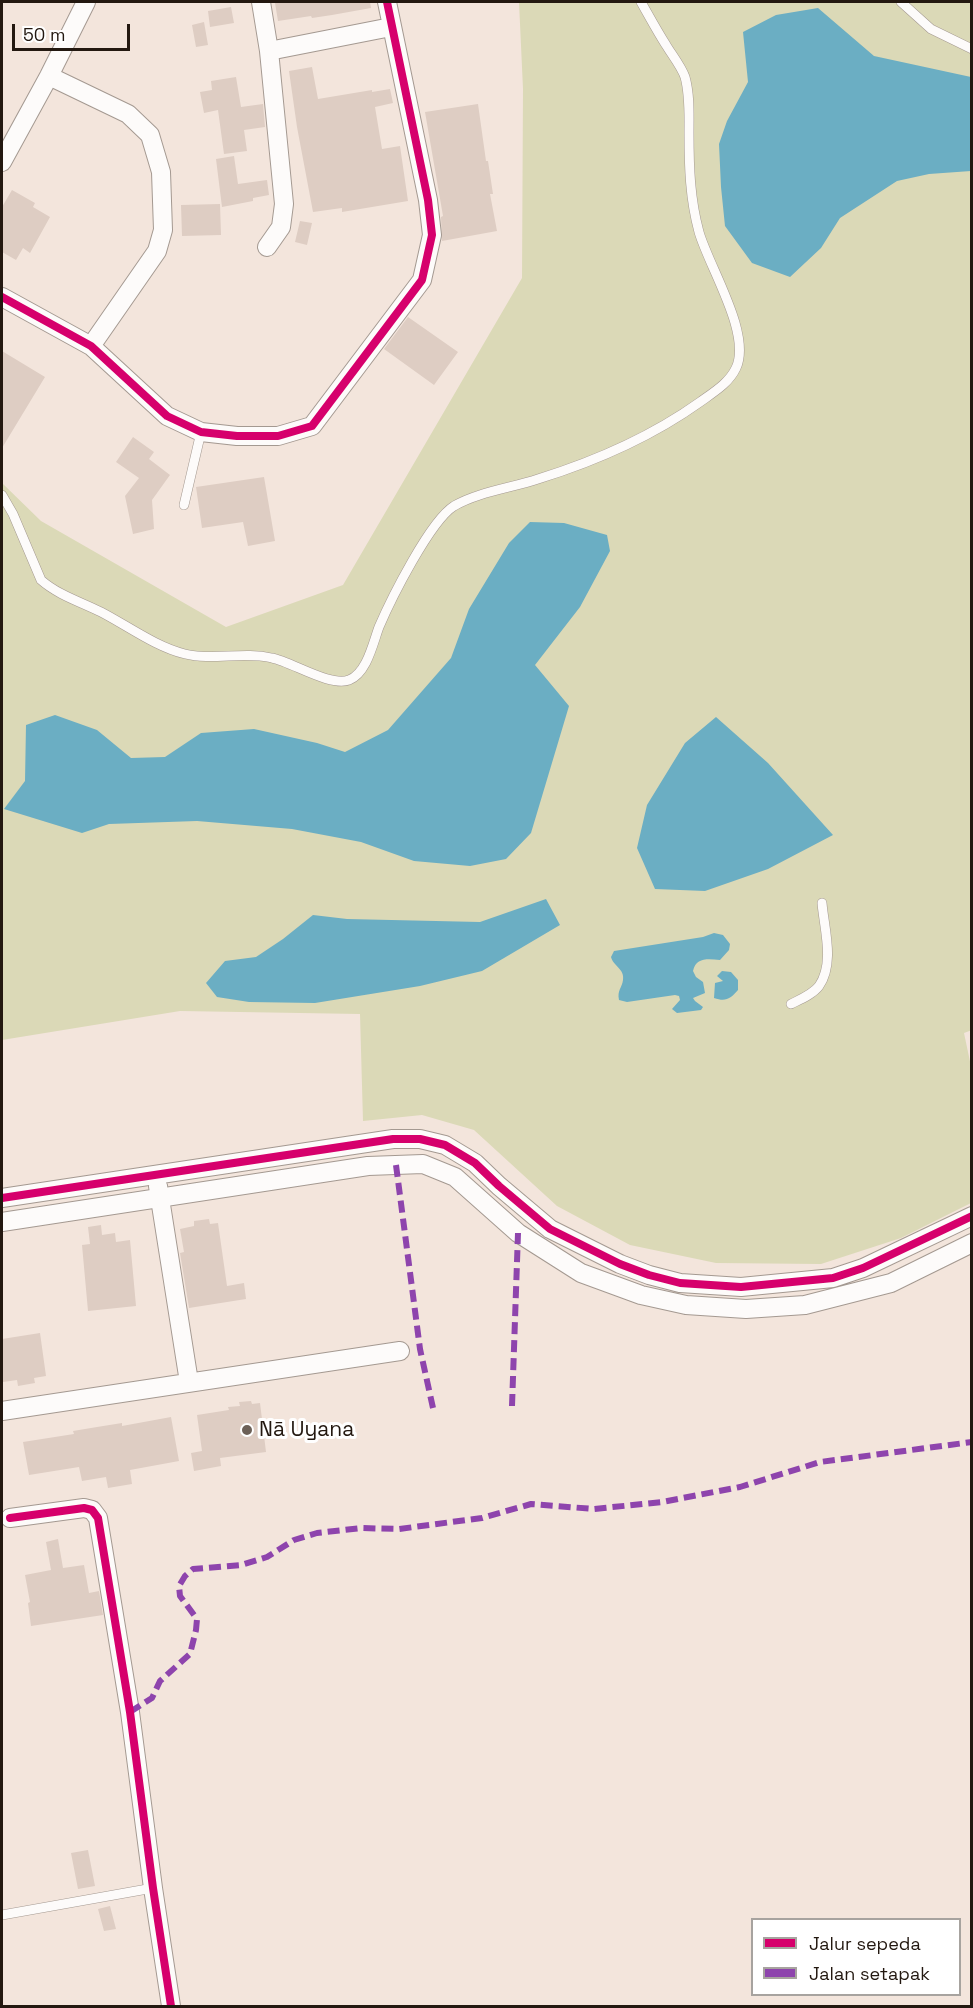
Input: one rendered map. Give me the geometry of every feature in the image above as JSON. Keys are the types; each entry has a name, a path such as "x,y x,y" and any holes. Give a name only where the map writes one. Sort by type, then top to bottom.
{"street":[{"path":"2,162 86,2"},
{"path":"261,2 284,204 281,227 267,247"},
{"path":"2,297 92,346 167,416 201,432 237,436 278,436 312,426 422,280 432,235 428,200 387,2"},
{"path":"268,51 391,27"},
{"path":"49,76 128,114 150,135 161,172 163,230 157,251 92,346"},
{"path":"2,1198 393,1139 420,1139 445,1145 475,1163 550,1229 620,1264 680,1283 741,1287 833,1278 863,1268 972,1216"},
{"path":"2,1222 369,1166 423,1164 455,1177 518,1233 581,1273 641,1295 686,1305 746,1309 795,1307 891,1283 972,1243"},
{"path":"156,1175 189,1382"},
{"path":"2,1411 400,1351"},
{"path":"10,1518 84,1508 92,1510 98,1518 130,1712 171,2007"}],"lane":[{"path":"2,495 13,514 41,580 50,588 163,646 186,654 210,656 248,654 274,658 330,679 343,681 352,679 361,670 407,570 440,519 454,506 604,456 675,420 722,387 736,367 740,351 736,324 699,234 690,190 689,104 684,76 641,2"},
{"path":"902,2 931,29 972,50"},
{"path":"184,505 201,432"},
{"path":"791,1004 818,987 828,961 822,903"},
{"path":"2,1915 153,1888"}],"shaded area":[{"path":"519,2 971,2 972,1030 964,1033 972,1071 971,1203 901,1238 821,1264 716,1263 630,1245 557,1206 474,1130 422,1115 363,1121 360,1014 180,1011 2,1040 2,483 41,521 226,627 343,585 522,278 523,89"}],"water":[{"path":"818,8 874,56 971,77 971,171 929,174 897,181 840,218 821,248 790,277 752,263 725,226 719,144 727,121 748,82 743,32 776,15"},
{"path":"530,522 564,523 607,535 610,551 580,607 535,665 569,706 531,833 506,859 470,866 414,861 361,842 292,829 197,821 109,824 82,833 4,809 25,781 26,725 55,715 97,730 131,758 165,757 201,733 254,729 317,743 345,752 388,730 451,658 469,609 509,543"},
{"path":"716,717 768,763 833,835 768,869 705,891 655,889 637,848 647,805 685,743"},
{"path":"546,899 560,925 482,971 420,986 315,1003 249,1002 217,997 206,983 225,961 256,957 313,915 347,919 480,922"},
{"path":"714,933 723,935 730,944 729,950 720,960 703,960 695,966 693,971 696,977 703,982 705,993 693,998 703,1007 701,1010 677,1013 672,1009 680,1000 679,996 675,995 627,1002 619,1000 623,976 611,957 614,951 703,937"},
{"path":"722,971 731,972 738,980 738,990 725,1000 714,998 715,983 723,981 717,976"}],"building":[{"path":"370,2 371,8 278,21 275,3"},
{"path":"231,7 234,23 210,27 208,11"},
{"path":"204,22 208,45 196,47 192,25"},
{"path":"312,67 318,99 390,89 393,103 375,107 382,149 400,146 408,201 342,212 342,208 313,212 289,71"},
{"path":"236,77 241,107 263,104 265,127 244,130 247,151 224,154 218,110 204,113 200,92 212,90 211,81"},
{"path":"478,104 497,231 442,241 441,217 443,216 425,112"},
{"path":"234,156 238,184 267,180 269,195 253,198 253,201 222,207 216,159"},
{"path":"12,190 35,203 33,207 50,217 30,253 23,248 16,260 2,252 2,207"},
{"path":"220,204 221,235 182,236 181,205"},
{"path":"300,221 312,223 307,245 295,242"},
{"path":"408,317 458,352 434,385 384,349"},
{"path":"2,351 45,377 2,448"},
{"path":"133,437 154,452 149,459 170,475 152,500 154,529 133,534 125,496 139,478 116,462"},
{"path":"264,477 275,541 248,546 243,522 202,528 196,487"},
{"path":"209,1219 210,1224 218,1223 227,1286 244,1283 246,1299 189,1308 180,1253 184,1252 180,1229 194,1226 194,1221"},
{"path":"101,1225 102,1235 115,1233 116,1242 130,1240 136,1306 88,1311 82,1245 90,1244 88,1227"},
{"path":"40,1333 46,1376 34,1378 35,1383 18,1386 17,1380 3,1382 2,1339"},
{"path":"251,1401 252,1404 260,1403 266,1452 220,1458 221,1466 194,1471 191,1453 202,1451 197,1415 229,1410 228,1407 240,1406 239,1402"},
{"path":"171,1417 179,1461 130,1470 132,1484 108,1488 106,1477 82,1481 79,1467 29,1475 23,1442 74,1434 73,1431 122,1423 122,1426"},
{"path":"58,1539 63,1568 84,1565 89,1593 99,1591 103,1615 31,1626 28,1603 30,1602 25,1575 51,1570 46,1542"},
{"path":"88,1850 95,1886 78,1889 71,1853"},
{"path":"110,1906 116,1929 104,1931 98,1909"}],"marked path":[{"path":"396,1165 420,1349 433,1408"},
{"path":"512,1406 518,1233"},
{"path":"130,1712 152,1698 160,1681 190,1654 197,1619 180,1596 179,1586 193,1569 241,1565 267,1557 294,1540 317,1533 361,1528 399,1529 482,1518 531,1504 594,1509 662,1502 740,1487 820,1462 972,1442"}],"cycle path":[{"path":"2,297 91,346 167,416 201,432 237,436 278,436 312,426 422,280 432,235 428,200 387,2"},
{"path":"2,1198 393,1139 420,1139 445,1145 475,1163 550,1229 620,1264 680,1283 741,1287 833,1278 863,1268 972,1216"},
{"path":"10,1518 84,1508 92,1510 98,1518 130,1712 171,2006"}],"place":[{"name":"Nā Uyana","path":"247,1430"}]}
